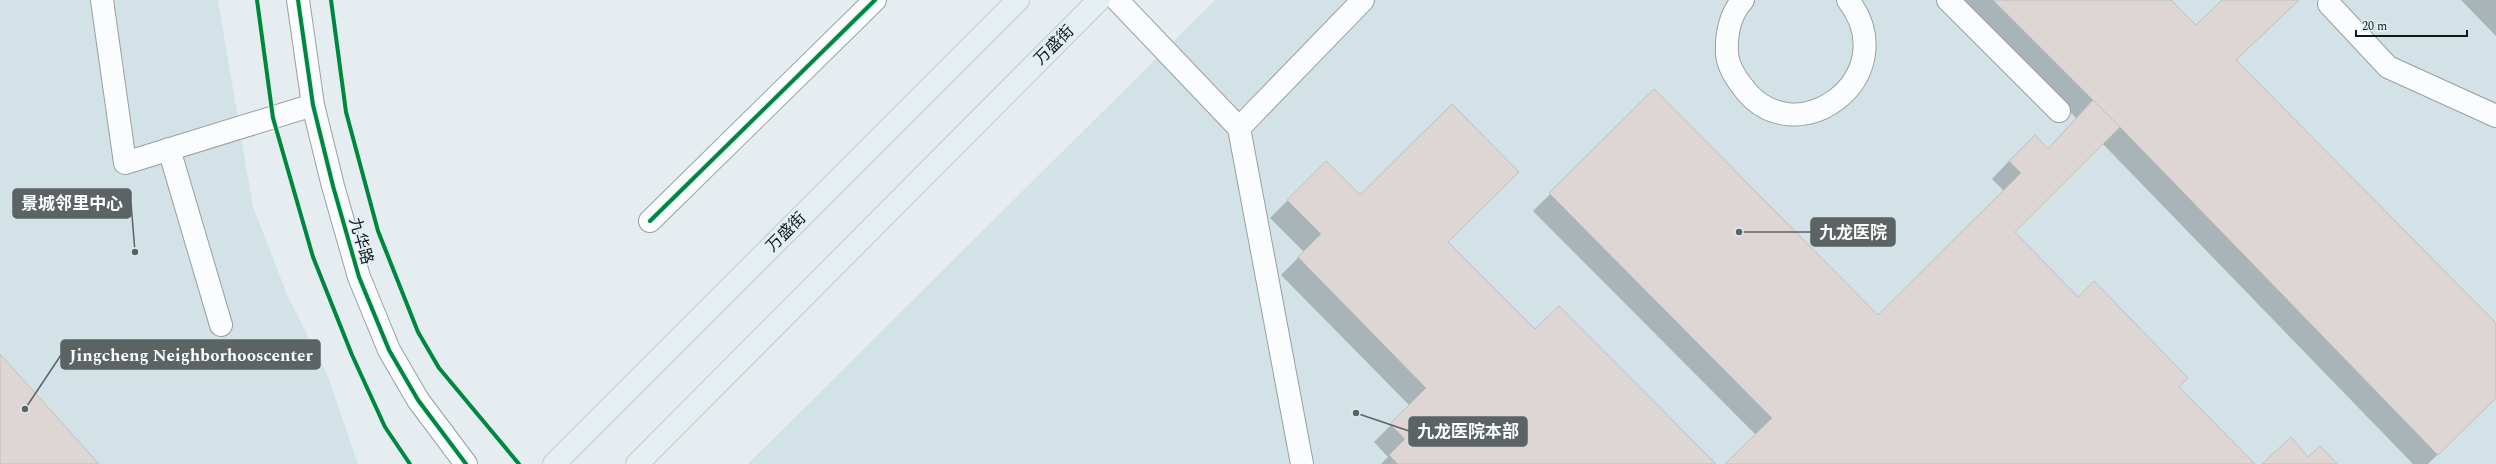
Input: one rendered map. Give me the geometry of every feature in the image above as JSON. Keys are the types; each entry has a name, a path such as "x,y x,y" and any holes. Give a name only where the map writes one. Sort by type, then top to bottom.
{"main road":[{"name":"万盛街","path":"554,464 1018,0"},
{"name":"万盛街","path":"637,464 1099,0"}],"street":[{"path":"102,0 124,163 314,105"},
{"name":"九华路","path":"298,0 314,105 333,186 359,277 388,350 418,400 466,464"},
{"path":"650,221 875,0"},
{"path":"1117,0 1239,128 1302,464"},
{"path":"1239,128 1363,0"},
{"path":"1743,0 1731,21 1726,40 1728,60 1736,78 1747,94 1763,106 1782,113 1802,114 1821,110 1838,100 1852,86 1861,68 1865,49 1864,30 1856,11 1848,0"},
{"path":"1948,0 2059,111"},
{"path":"2329,4 2388,67 2496,116"},
{"path":"169,149 221,325"}],"shaded area":[{"path":"0,0 218,0 253,207 288,297 327,374 358,464 0,464"},
{"path":"1215,0 2496,0 2496,464 748,464"}],"building":[{"path":"1993,0 2171,0 2196,25 2222,0 2299,0 2236,60 2496,323 2496,398 2438,455 2120,127"},
{"path":"1654,89 1878,315 2021,173 2009,161 2035,135 2048,149 2093,100 2120,127 2015,232 2078,297 2094,281 2188,378 2179,387 2255,464 1725,464 1772,418 1549,193"},
{"path":"1452,104 1519,172 1448,242 1535,329 1559,306 1716,464 1398,464 1389,455 1405,439 1390,424 1426,388 1298,257 1321,234 1287,200 1326,161 1360,195"},
{"path":"0,354 99,464 0,464"},
{"path":"2291,437 2308,457 2320,446 2337,464 2262,464"}],"cycle path":[{"path":"257,0 273,118 313,257 352,355 385,427 410,464"},
{"path":"298,0 313,105 333,186 359,277 389,350 418,400 466,464"},
{"path":"331,0 346,112 378,231 418,332 439,368 519,464"},
{"path":"650,221 875,0"}],"place":[{"name":"九龙医院","path":"1739,232"},
{"name":"景城邻里中心","path":"135,252"},
{"name":"Jingcheng Neighborhooscenter","path":"25,409"},
{"name":"九龙医院本部","path":"1356,413"}]}
